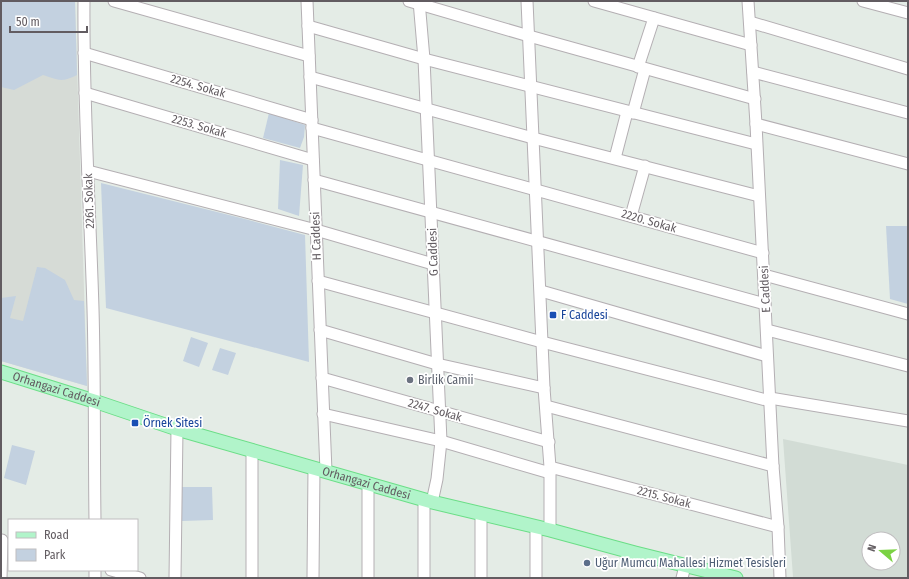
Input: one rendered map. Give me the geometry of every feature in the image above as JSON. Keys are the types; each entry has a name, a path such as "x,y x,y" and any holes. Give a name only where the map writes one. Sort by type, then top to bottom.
{"main road":[{"name":"Orhangazi Caddesi","path":"1,372 177,429 428,501 550,530 683,572 736,578"}],"street":[{"name":"2261. Sokak","path":"84,1 85,92 93,301 95,519"},
{"path":"114,1 309,56"},
{"name":"H Caddesi","path":"306,1 323,414 313,578"},
{"path":"527,1 541,292 544,388 549,442 550,530"},
{"path":"594,1 613,4 654,18 751,45"},
{"name":"E Caddesi","path":"748,1 755,99 756,144 767,330 767,356 780,578"},
{"path":"863,1 908,13"},
{"path":"416,2 529,36 755,99"},
{"name":"G Caddesi","path":"416,2 424,59 440,442 438,479 428,501 424,578"},
{"path":"615,158 630,112 654,18"},
{"path":"750,22 908,69"},
{"path":"308,26 424,59 756,144"},
{"name":"2254. Sokak","path":"84,53 428,160"},
{"path":"753,72 908,113"},
{"path":"310,77 533,138 760,196"},
{"name":"2253. Sokak","path":"85,92 313,160"},
{"path":"756,124 908,164"},
{"name":"2220. Sokak","path":"428,160 763,253"},
{"path":"631,216 645,166"},
{"path":"88,171 316,230 433,264"},
{"path":"314,180 765,304"},
{"path":"764,275 908,314"},
{"path":"318,281 435,314 770,400 908,421"},
{"path":"541,292 767,356"},
{"path":"320,330 437,364 544,388"},
{"path":"767,330 908,366"},
{"name":"2247. Sokak","path":"322,378 549,442"},
{"path":"546,406 773,466"},
{"name":"2215. Sokak","path":"323,414 778,527"},
{"path":"175,578 177,429"},
{"path":"252,450 252,578"},
{"path":"368,483 368,578"},
{"path":"481,514 481,578"},
{"path":"536,527 536,578"},
{"path":"1,578 4,540"},
{"path":"114,571 140,578"}],"shaded area":[{"path":"1,1 75,1 87,386 1,361"},
{"path":"783,439 908,465 908,578 793,577"}],"green space":[{"path":"1,1 75,1 77,75 60,80 43,75 14,90 1,87"},
{"path":"269,113 305,125 304,137 300,148 263,138"},
{"path":"280,160 303,165 299,216 278,209"},
{"path":"101,183 305,235 309,362 106,308"},
{"path":"886,226 908,226 908,304 890,299"},
{"path":"37,267 45,268 65,280 74,300 84,301 87,386 1,361 1,298 16,296 10,318 23,321"},
{"path":"191,337 208,343 199,367 183,361"},
{"path":"220,348 236,353 228,375 212,370"},
{"path":"12,445 35,451 26,485 4,478"},
{"path":"181,487 212,487 213,520 182,521"}],"place":[{"name":"F Caddesi","path":"553,315"},
{"name":"Birlik Camii","path":"410,380"},
{"name":"Örnek Sitesi","path":"135,423"},
{"name":"Uğur Mumcu Mahallesi Hizmet Tesisleri","path":"587,563"}]}
